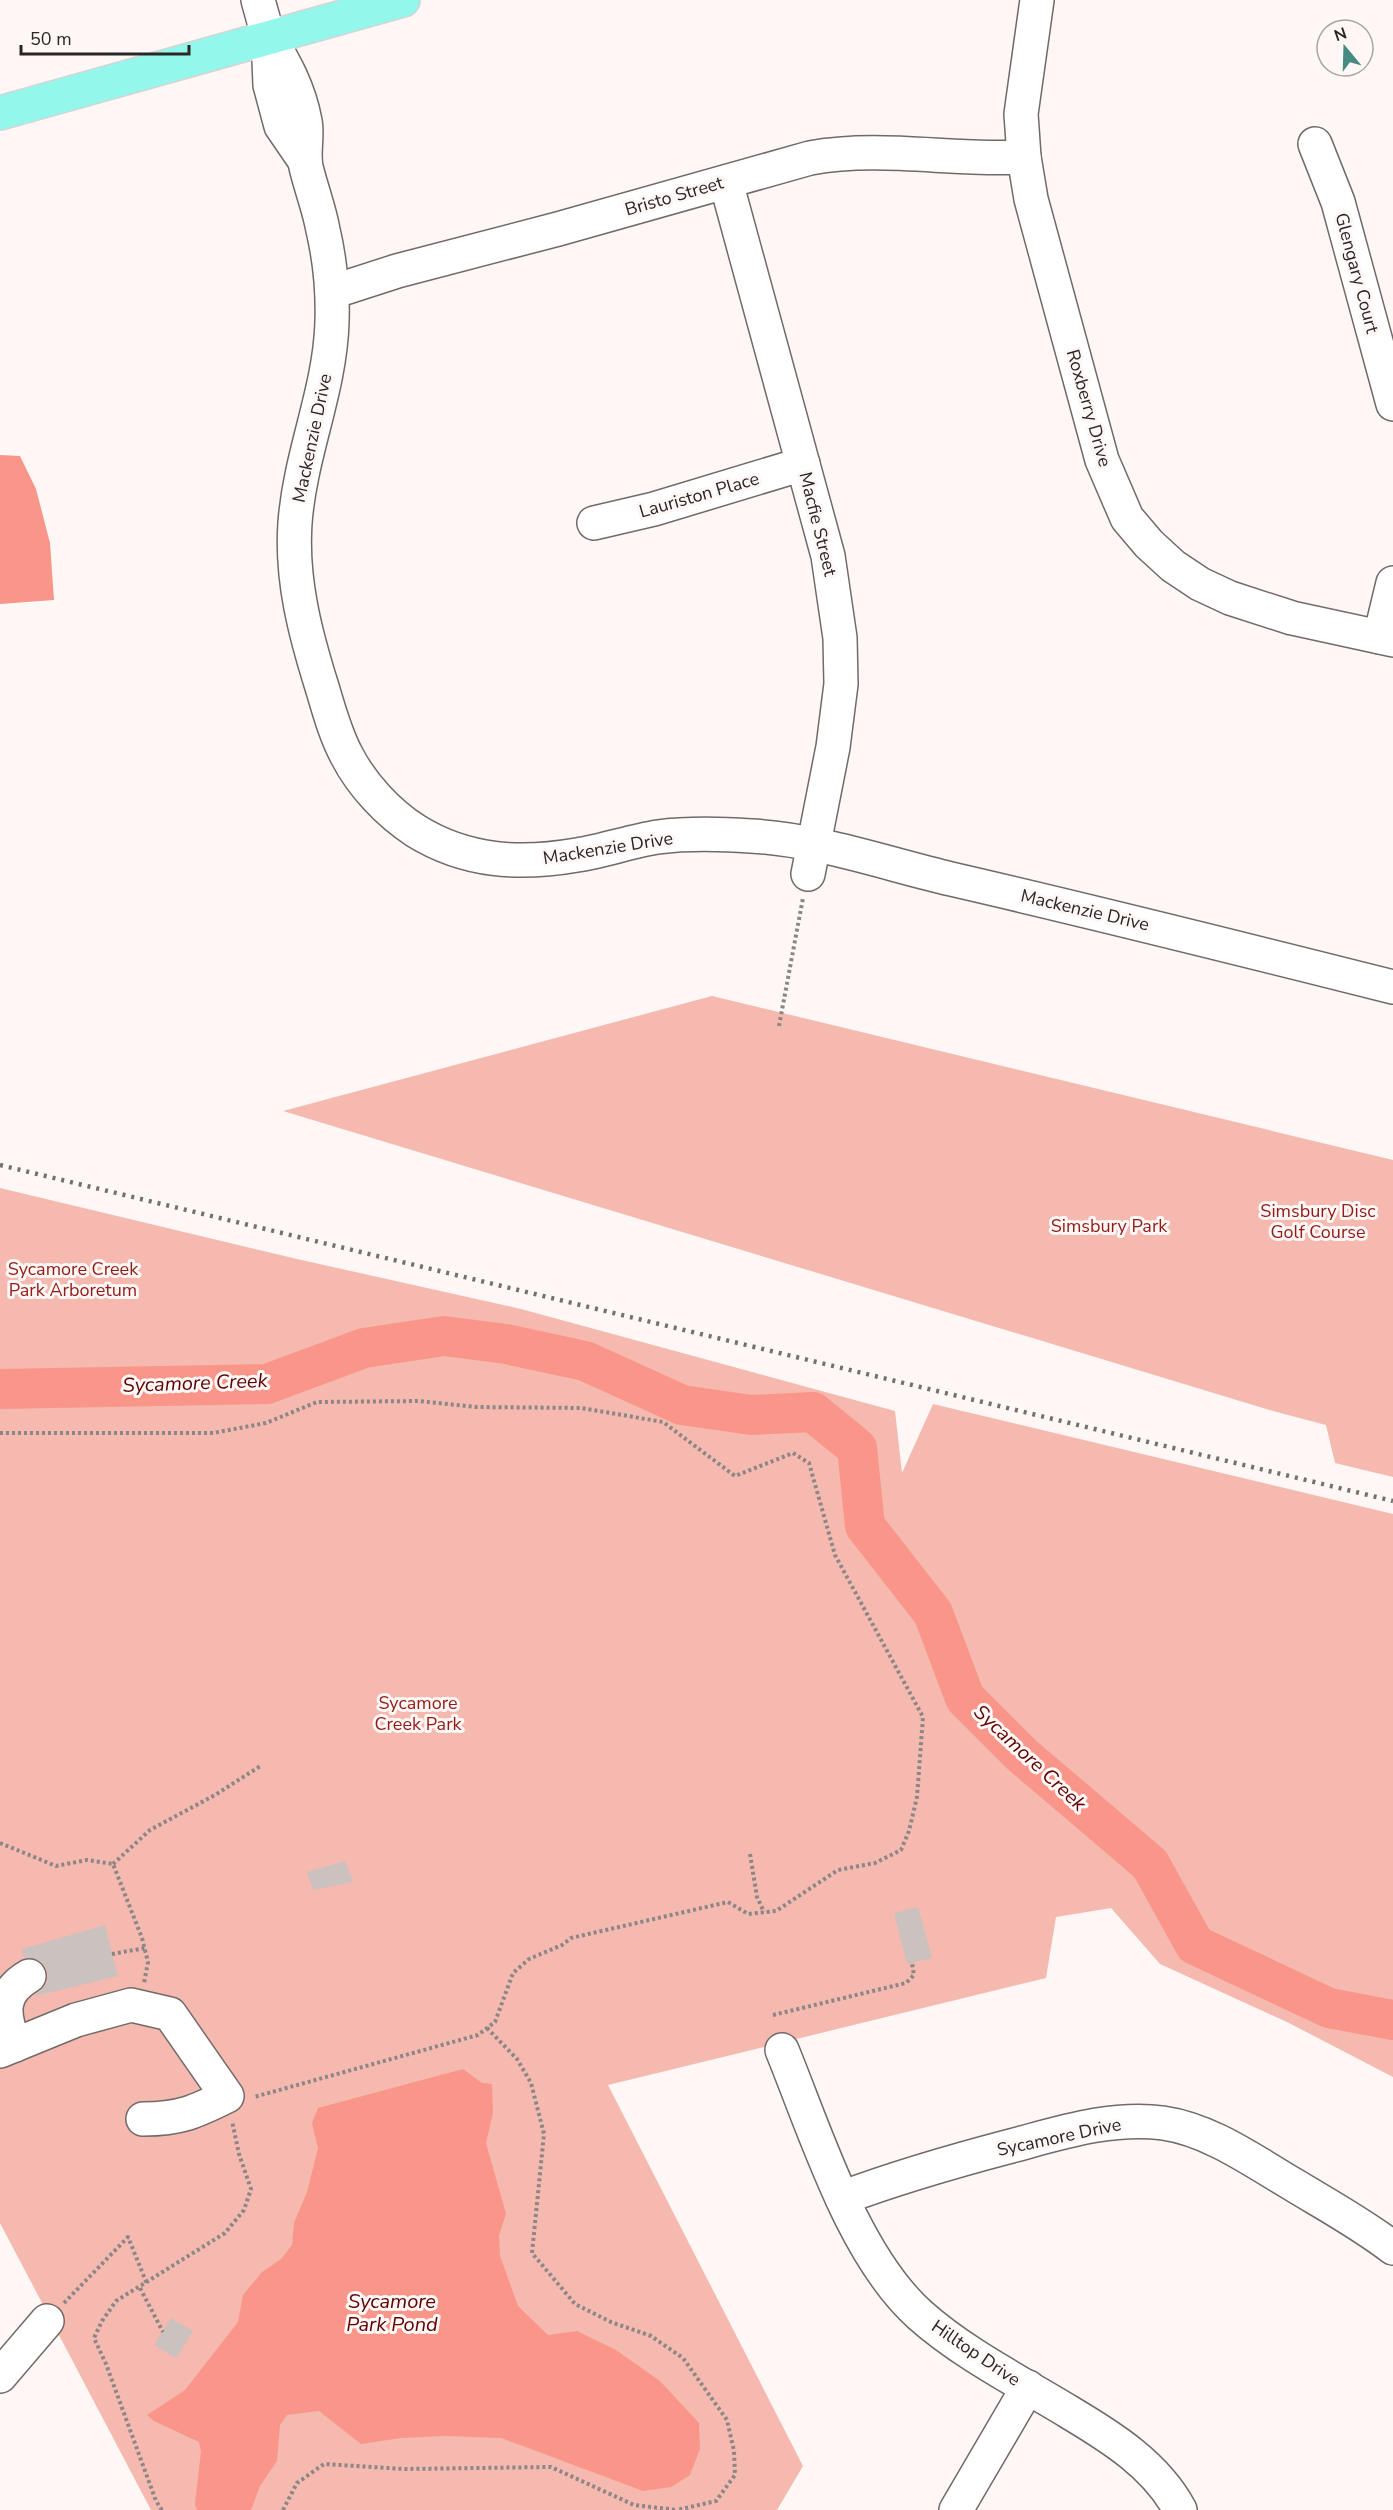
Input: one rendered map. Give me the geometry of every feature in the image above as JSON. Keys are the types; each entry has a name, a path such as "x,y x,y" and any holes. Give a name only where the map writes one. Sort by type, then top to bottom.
{"main road":[{"path":"0,113 403,0"}],"street":[{"name":"Mackenzie Drive","path":"258,0 268,36 293,79 305,122 305,161 323,227 332,292 329,357 306,454 296,516 294,548 296,579 308,644 336,734 348,759 383,805 420,833 463,853 495,860 529,861 577,855 658,837 715,834 757,836 811,860 1141,922 1393,987"},
{"name":"Roxberry Drive","path":"1037,0 1021,114 1024,157 1031,199 1083,398 1102,460 1127,518 1149,544 1173,566 1200,584 1230,598 1292,618 1387,639"},
{"name":"Glengary Court","path":"1315,144 1338,202 1393,404"},
{"name":"Bristo Street","path":"332,292 397,271 558,230 726,182 839,153 869,152 987,159 1024,157"},
{"name":"Macfie Street","path":"726,182 828,556 840,638 841,684 833,747 811,860"},
{"name":"Lauriston Place","path":"594,523 654,509 803,464"},
{"path":"1387,639 1393,583"},
{"path":"29,1976 8,1991 3,2004 8,2048 76,2020 131,2005 170,2014 227,2096 195,2112 179,2116 143,2119"},
{"name":"Hilltop Drive","path":"782,2050 842,2198 876,2262 918,2313 968,2352 1106,2434 1132,2454 1156,2478 1180,2510"},
{"name":"Sycamore Drive","path":"842,2198 935,2166 1065,2132 1131,2121 1164,2123 1196,2132 1227,2145 1370,2230 1393,2248"},
{"path":"0,2376 47,2321"},
{"path":"956,2510 1028,2387"}],"path":[{"path":"779,1026 811,860"},
{"path":"0,1432 213,1433 266,1423 317,1402 419,1401 476,1407 581,1408 663,1422 735,1476 793,1453 809,1463 835,1555 923,1718 919,1745 917,1797 909,1831 901,1850 875,1863 838,1870 776,1911 748,1914 728,1902 571,1938 562,1945 529,1959 513,1973 495,2022 478,2035 253,2097 227,2096 239,2154 250,2189 244,2210 225,2233 147,2284 116,2301 102,2320 94,2338 106,2364 156,2501 162,2510"},
{"path":"113,1864 150,1830 215,1795 262,1765"},
{"path":"0,1843 56,1866 87,1860 113,1864"},
{"path":"750,1854 757,1896 764,1912"},
{"path":"113,1864 148,1962 140,2007"},
{"path":"112,1954 144,1948"},
{"path":"773,2015 906,1983 914,1975 912,1963"},
{"path":"283,2510 297,2483 324,2464 404,2469 486,2470 506,2467 551,2467 634,2505 677,2510 716,2500 735,2475 734,2451 727,2420 683,2358 651,2336 611,2322 574,2304 532,2253 544,2134 531,2084 517,2059 488,2028"},
{"path":"47,2321 128,2237 147,2284"},
{"path":"140,2288 163,2332"}],"green space":[{"name":"Simsbury Park","path":"712,996 1393,1160 1393,1477 1335,1463 1326,1425 1273,1411 283,1111"},
{"name":"Sycamore Creek Park","path":"0,1188 297,1259 521,1309 895,1411 902,1473 933,1404 1393,1514 1393,2077 1287,2022 1160,1964 1111,1908 1056,1917 1046,1978 608,2085 803,2466 777,2510 151,2510 0,2223"}],"water":[{"path":"0,455 20,456 36,489 50,543 54,600 0,604"},
{"name":"Sycamore Park Pond","path":"463,2069 482,2083 492,2084 493,2113 486,2143 506,2214 499,2235 500,2256 518,2306 548,2335 577,2331 616,2350 660,2381 699,2423 700,2449 690,2475 671,2487 643,2491 501,2438 444,2436 401,2438 361,2444 319,2411 287,2415 280,2425 277,2461 260,2486 251,2510 197,2510 195,2504 201,2451 199,2442 154,2421 147,2415 185,2390 238,2322 243,2295 262,2272 281,2259 292,2245 294,2223 307,2192 318,2148 312,2123 318,2108"}],"building":[{"path":"345,1861 353,1882 313,1890 307,1872"},
{"path":"918,1907 932,1958 907,1964 894,1913"},
{"path":"105,1925 118,1976 35,1996 46,1984 48,1974 45,1966 37,1959 24,1958 22,1949"},
{"path":"171,2318 193,2331 176,2358 154,2345"}],"waterway":[{"name":"Sycamore Creek","path":"0,1389 267,1384 364,1348 444,1336 506,1344 585,1361 682,1405 751,1415 813,1412 857,1448 865,1526 933,1613 965,1698 1022,1755 1150,1864 1195,1945 1329,2008 1393,2020"}],"railway":[{"path":"0,1165 1393,1501"}],"park label":[{"name":"Simsbury Disc Golf Course","path":"1318,1221"},
{"name":"Sycamore Creek Park Arboretum","path":"73,1279"}]}
